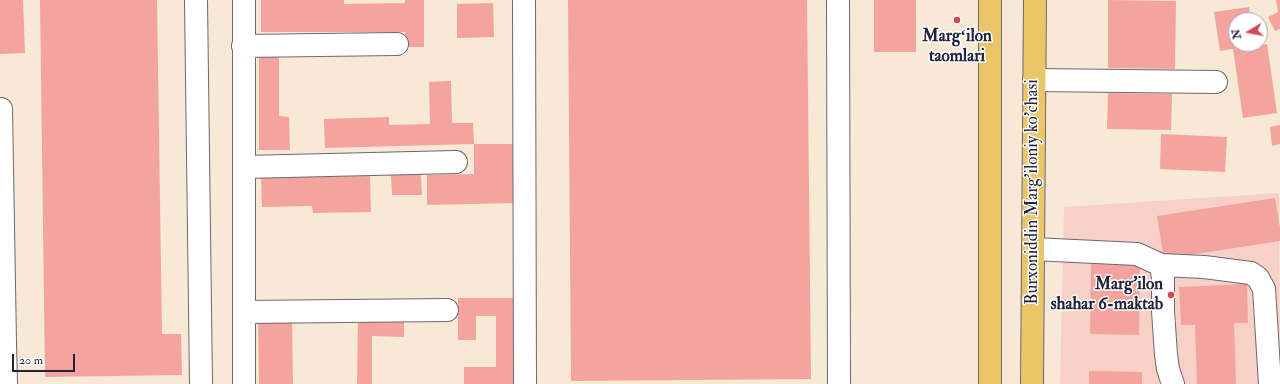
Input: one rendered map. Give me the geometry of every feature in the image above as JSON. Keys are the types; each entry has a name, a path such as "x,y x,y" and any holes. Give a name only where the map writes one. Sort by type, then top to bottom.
{"main road":[{"path":"990,0 990,384"},
{"name":"Burxoniddin Marg’iloniy ko’chasi","path":"1032,384 1035,0"}],"lane":[{"path":"196,0 200,384"},
{"path":"244,0 244,384"},
{"path":"524,0 525,384"},
{"path":"838,0 839,384"},
{"path":"243,46 397,44"},
{"path":"1034,80 1216,82"},
{"path":"1,109 3,343 6,384"},
{"path":"244,167 456,162"},
{"path":"1033,249 1137,254 1161,265 1204,267 1251,273 1258,278 1264,289 1270,384"},
{"path":"1161,265 1163,279 1163,311 1166,356 1168,369 1173,384"},
{"path":"244,312 447,310"}],"shaded area":[{"name":"Marg'ilon shahar 6-maktab","path":"1279,193 1280,384 1060,384 1064,207"}],"building":[{"path":"0,0 23,0 25,53 0,54"},
{"path":"40,0 157,0 162,334 181,334 182,375 45,377"},
{"path":"261,0 344,0 344,4 405,3 405,0 424,0 424,47 405,47 405,32 261,32"},
{"path":"568,0 807,0 811,379 571,381"},
{"path":"874,0 916,0 916,52 874,52"},
{"path":"1108,0 1176,1 1175,69 1108,68"},
{"path":"1276,0 1280,0 1280,29 1275,31 1268,17 1278,12"},
{"path":"493,3 494,37 457,38 457,4"},
{"path":"1249,7 1250,12 1228,12 1228,50 1220,51 1214,12"},
{"path":"1268,51 1277,113 1243,118 1233,52"},
{"path":"259,53 279,53 279,116 289,117 290,150 259,150"},
{"path":"451,81 452,123 473,123 474,144 325,148 324,119 389,117 389,125 430,124 429,82"},
{"path":"1108,93 1172,94 1171,130 1107,129"},
{"path":"1280,125 1280,144 1272,146 1270,127"},
{"path":"1161,134 1227,137 1225,172 1160,169"},
{"path":"474,144 516,144 517,203 427,205 427,175 474,174"},
{"path":"391,175 421,175 422,195 392,195"},
{"path":"370,176 371,212 313,213 312,206 262,207 261,177"},
{"path":"1275,198 1280,227 1280,241 1164,259 1157,216"},
{"path":"1091,264 1140,265 1139,335 1090,334"},
{"path":"1247,284 1248,323 1234,323 1236,384 1197,384 1195,325 1181,325 1179,287"},
{"path":"458,298 516,298 516,384 464,384 464,367 496,367 496,316 476,316 476,340 458,340"},
{"path":"358,315 404,316 404,337 372,336 372,384 357,384"},
{"path":"292,316 293,384 259,384 258,317"},
{"path":"1089,371 1142,372 1142,384 1089,384"}],"place":[{"name":"Margʻilon taomlari","path":"957,20"},
{"name":"Marg'ilon shahar 6-maktab","path":"1171,295"}]}
